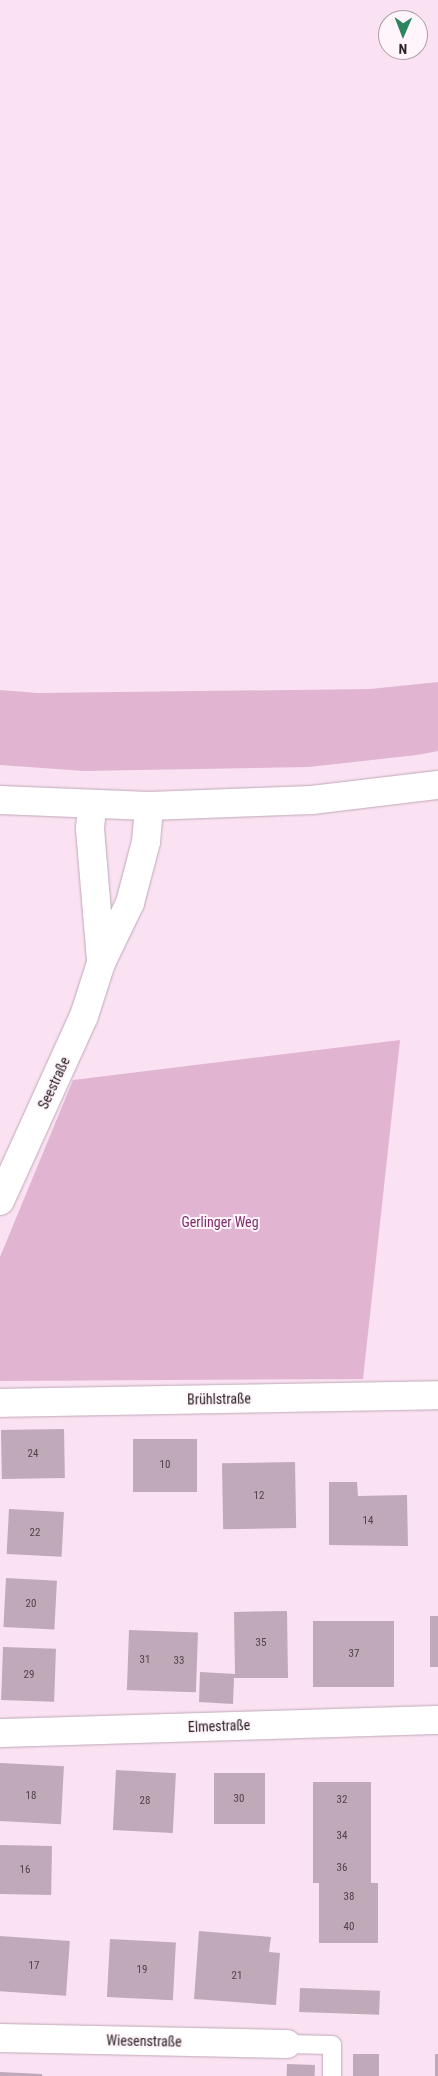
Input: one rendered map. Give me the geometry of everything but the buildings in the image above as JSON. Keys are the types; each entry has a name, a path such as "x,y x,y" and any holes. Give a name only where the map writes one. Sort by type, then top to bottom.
{"street":[{"path":"0,800 92,806 148,806 312,800 438,784"},
{"name":"Seestraße","path":"92,806 90,829 101,963"},
{"name":"Seestraße","path":"0,1201 84,1016 101,963 130,904 146,842 148,806"},
{"name":"Brühlstraße","path":"0,1403 438,1394"},
{"name":"Elmestraße","path":"0,1733 438,1720"},
{"name":"Wiesenstraße","path":"0,2038 287,2044"}],"lane":[{"path":"287,2044 332,2045 332,2076"}],"green space":[{"path":"438,682 438,751 417,755 309,767 84,771 0,765 0,690 37,693 370,689"},
{"name":"Gerlinger Weg","path":"400,1040 363,1379 0,1381 0,1257 73,1080"}]}
